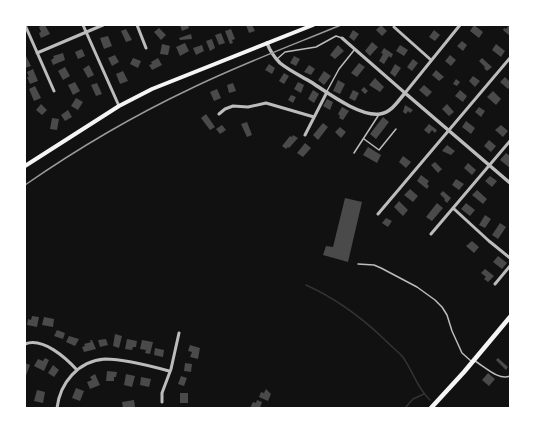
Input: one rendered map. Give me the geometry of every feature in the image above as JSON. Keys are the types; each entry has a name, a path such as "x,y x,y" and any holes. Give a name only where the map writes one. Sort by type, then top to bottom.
{"main road":[{"path":"25,166 119,106 152,89 313,25"},
{"path":"431,408 510,317"}],"street":[{"path":"25,25 54,91"},
{"path":"83,25 119,106"},
{"path":"37,53 103,25"},
{"path":"137,25 146,48"},
{"path":"267,43 271,53 290,70 356,108 373,114 379,114 394,107 460,25"},
{"path":"394,27 431,60"},
{"path":"342,38 510,183"},
{"path":"378,214 510,58"},
{"path":"305,135 327,92"},
{"path":"219,114 225,109 233,106 248,107 266,104 314,117"},
{"path":"431,234 510,140"},
{"path":"454,208 489,241 510,258"},
{"path":"495,284 510,266"},
{"path":"162,402 162,393 179,333"},
{"path":"25,344 36,343 53,349 77,370"},
{"path":"57,408 62,389 70,377 77,370 90,363 105,359 118,360 169,371"}],"lane":[{"path":"277,59 285,52 316,46 336,36 342,38"},
{"path":"327,92 340,69 355,49"},
{"path":"354,153 379,114"},
{"path":"364,139 379,150 396,129"},
{"path":"358,264 374,265 381,268 417,287 435,300 447,315 452,331 462,353 499,376 505,378 510,376"}],"building":[{"path":"45,25 50,34 41,38 39,27"},
{"path":"180,25 188,25 189,28 182,31"},
{"path":"246,25 252,25 255,31 249,33"},
{"path":"381,25 387,31 382,36 376,30"},
{"path":"474,25 483,32 479,38 470,31"},
{"path":"510,25 510,36 503,30"},
{"path":"159,28 166,35 161,40 154,32"},
{"path":"126,29 132,40 126,42 121,31"},
{"path":"231,29 235,39 232,40 233,43 230,44 225,31"},
{"path":"353,30 359,34 354,41 349,37"},
{"path":"434,30 440,35 435,41 429,37"},
{"path":"221,33 225,43 219,45 215,35"},
{"path":"191,34 192,39 180,40 179,38"},
{"path":"108,36 112,46 104,49 100,38"},
{"path":"212,39 215,48 210,51 206,41"},
{"path":"462,41 467,45 463,51 457,46"},
{"path":"372,42 378,47 370,56 365,51"},
{"path":"185,43 189,51 180,56 176,47"},
{"path":"162,44 170,46 168,55 160,54"},
{"path":"496,44 505,51 501,57 492,50"},
{"path":"202,45 204,51 196,55 193,48"},
{"path":"338,45 344,51 335,59 330,55"},
{"path":"400,45 408,50 404,56 396,51"},
{"path":"384,48 393,54 391,58 389,56 384,64 379,61 383,54 381,53"},
{"path":"82,49 85,56 78,59 75,52"},
{"path":"63,53 65,60 53,65 51,60 54,58 53,56"},
{"path":"115,55 119,62 112,66 108,58"},
{"path":"450,55 456,60 451,66 445,61"},
{"path":"25,56 31,66 25,68"},
{"path":"294,56 300,59 296,66 290,63"},
{"path":"133,58 141,61 138,68 130,64"},
{"path":"158,58 162,65 152,70 149,65"},
{"path":"482,58 492,67 487,71 479,61"},
{"path":"413,59 418,63 412,71 407,67"},
{"path":"359,63 365,67 357,77 351,73"},
{"path":"269,64 275,68 272,74 265,70"},
{"path":"395,64 401,68 395,77 390,73"},
{"path":"89,65 94,75 88,78 83,69"},
{"path":"309,65 315,69 311,75 304,72"},
{"path":"65,67 70,76 63,80 58,71"},
{"path":"33,69 38,81 30,84 27,77 29,77 27,72"},
{"path":"436,70 444,77 439,81 432,75"},
{"path":"123,71 128,81 120,84 116,74"},
{"path":"324,71 331,76 324,85 318,80"},
{"path":"284,73 289,76 284,84 279,81"},
{"path":"473,76 480,81 475,87 469,81"},
{"path":"505,77 510,82 508,89 500,82"},
{"path":"375,78 384,87 380,92 369,85"},
{"path":"456,79 460,82 457,86 453,84"},
{"path":"338,80 345,84 340,94 333,91"},
{"path":"75,82 80,91 73,95 68,85"},
{"path":"298,82 304,85 301,93 294,89"},
{"path":"97,83 102,94 96,96 91,85"},
{"path":"233,83 236,91 229,93 227,85"},
{"path":"424,85 432,92 427,97 419,90"},
{"path":"35,86 41,98 34,101 29,89"},
{"path":"364,87 368,91 365,94 361,90"},
{"path":"217,89 221,98 214,101 210,92"},
{"path":"313,90 319,94 314,103 308,99"},
{"path":"353,90 359,93 355,101 349,98"},
{"path":"460,90 467,96 463,102 455,96"},
{"path":"493,91 501,99 496,105 487,97"},
{"path":"291,95 296,97 293,103 288,100"},
{"path":"76,98 83,102 78,110 71,106"},
{"path":"327,99 333,102 330,110 323,106"},
{"path":"41,104 47,110 42,115 36,110"},
{"path":"447,104 454,112 449,116 442,109"},
{"path":"405,105 413,110 410,113 408,111 406,114 403,112"},
{"path":"342,107 349,111 343,120 339,118 340,116 338,114"},
{"path":"479,107 485,111 481,117 475,112"},
{"path":"68,110 72,117 65,121 61,115"},
{"path":"206,114 215,127 210,130 201,118"},
{"path":"383,117 389,122 376,139 370,134"},
{"path":"52,118 59,119 57,130 50,129"},
{"path":"466,121 475,128 471,134 462,127"},
{"path":"247,122 252,135 247,137 241,124"},
{"path":"323,123 328,127 318,140 313,135"},
{"path":"429,124 437,130 435,133 432,130 429,134 424,130"},
{"path":"222,125 226,130 220,134 216,129"},
{"path":"501,125 508,131 503,137 495,130"},
{"path":"340,127 346,132 341,138 335,132"},
{"path":"293,135 298,138 289,148 288,147 286,149 282,146 290,136 292,137"},
{"path":"489,140 496,146 491,152 484,146"},
{"path":"305,143 311,148 303,157 297,153"},
{"path":"447,145 455,151 451,155 442,151"},
{"path":"368,147 381,155 377,163 363,155"},
{"path":"506,153 510,156 510,168 500,160"},
{"path":"403,156 411,162 406,168 399,162"},
{"path":"435,162 442,169 438,173 431,165"},
{"path":"468,163 476,170 472,175 464,168"},
{"path":"421,175 429,181 427,184 429,186 427,189 417,181"},
{"path":"490,176 497,181 492,187 485,181"},
{"path":"456,179 464,184 459,190 452,185"},
{"path":"410,189 418,196 413,202 404,195"},
{"path":"477,190 487,199 483,204 472,195"},
{"path":"443,191 451,198 447,203 440,194"},
{"path":"345,198 362,202 348,262 323,255 326,246 333,247"},
{"path":"399,201 408,210 403,216 394,207"},
{"path":"437,203 443,208 432,221 426,217"},
{"path":"466,203 475,210 470,216 461,209"},
{"path":"485,215 491,219 485,228 479,225"},
{"path":"386,218 392,221 388,227 382,223"},
{"path":"500,223 506,227 498,239 492,235"},
{"path":"472,241 479,247 474,253 466,246"},
{"path":"498,256 507,263 502,269 493,262"},
{"path":"485,269 494,276 488,282 484,279 486,277 481,273"},
{"path":"32,316 39,317 37,327 27,325 28,319 31,320"},
{"path":"44,317 54,319 53,327 42,325"},
{"path":"57,330 65,333 63,339 54,336"},
{"path":"115,334 122,336 119,348 113,346"},
{"path":"69,336 79,339 75,346 66,342"},
{"path":"106,339 108,345 100,347 98,340"},
{"path":"127,339 137,341 136,347 133,347 132,350 125,349"},
{"path":"90,340 92,340 96,349 84,352 82,347 85,346 84,344 91,342"},
{"path":"142,340 153,342 150,354 145,353 146,350 140,349"},
{"path":"190,345 200,348 198,359 190,357 192,352 188,351"},
{"path":"155,348 164,350 163,357 154,355"},
{"path":"45,358 49,360 44,371 34,366 38,359 43,361"},
{"path":"498,358 508,367 506,370 496,360"},
{"path":"25,363 30,365 25,378"},
{"path":"185,363 192,364 191,372 184,371"},
{"path":"53,365 59,370 54,377 48,373"},
{"path":"107,371 117,372 116,377 114,377 114,381 106,381"},
{"path":"488,373 495,379 489,386 482,380"},
{"path":"95,374 100,385 90,389 87,382 92,380 90,377"},
{"path":"126,374 135,376 132,387 124,385"},
{"path":"181,376 187,378 184,386 178,384"},
{"path":"141,377 151,379 149,387 140,385"},
{"path":"76,388 84,391 80,401 72,398"},
{"path":"266,389 271,394 268,401 259,397 261,392 264,393"},
{"path":"37,390 45,392 43,403 34,401"},
{"path":"180,393 188,393 188,403 180,403"},
{"path":"134,400 135,407 123,408 122,402"},
{"path":"257,400 262,402 260,408 250,408 253,402 256,403"}],"waterway":[{"path":"306,285 347,309 384,339 402,356 421,390 430,400"},
{"path":"405,408 413,399 424,394"}],"railway":[{"path":"25,185 65,159 147,110 208,80 341,25"}]}
